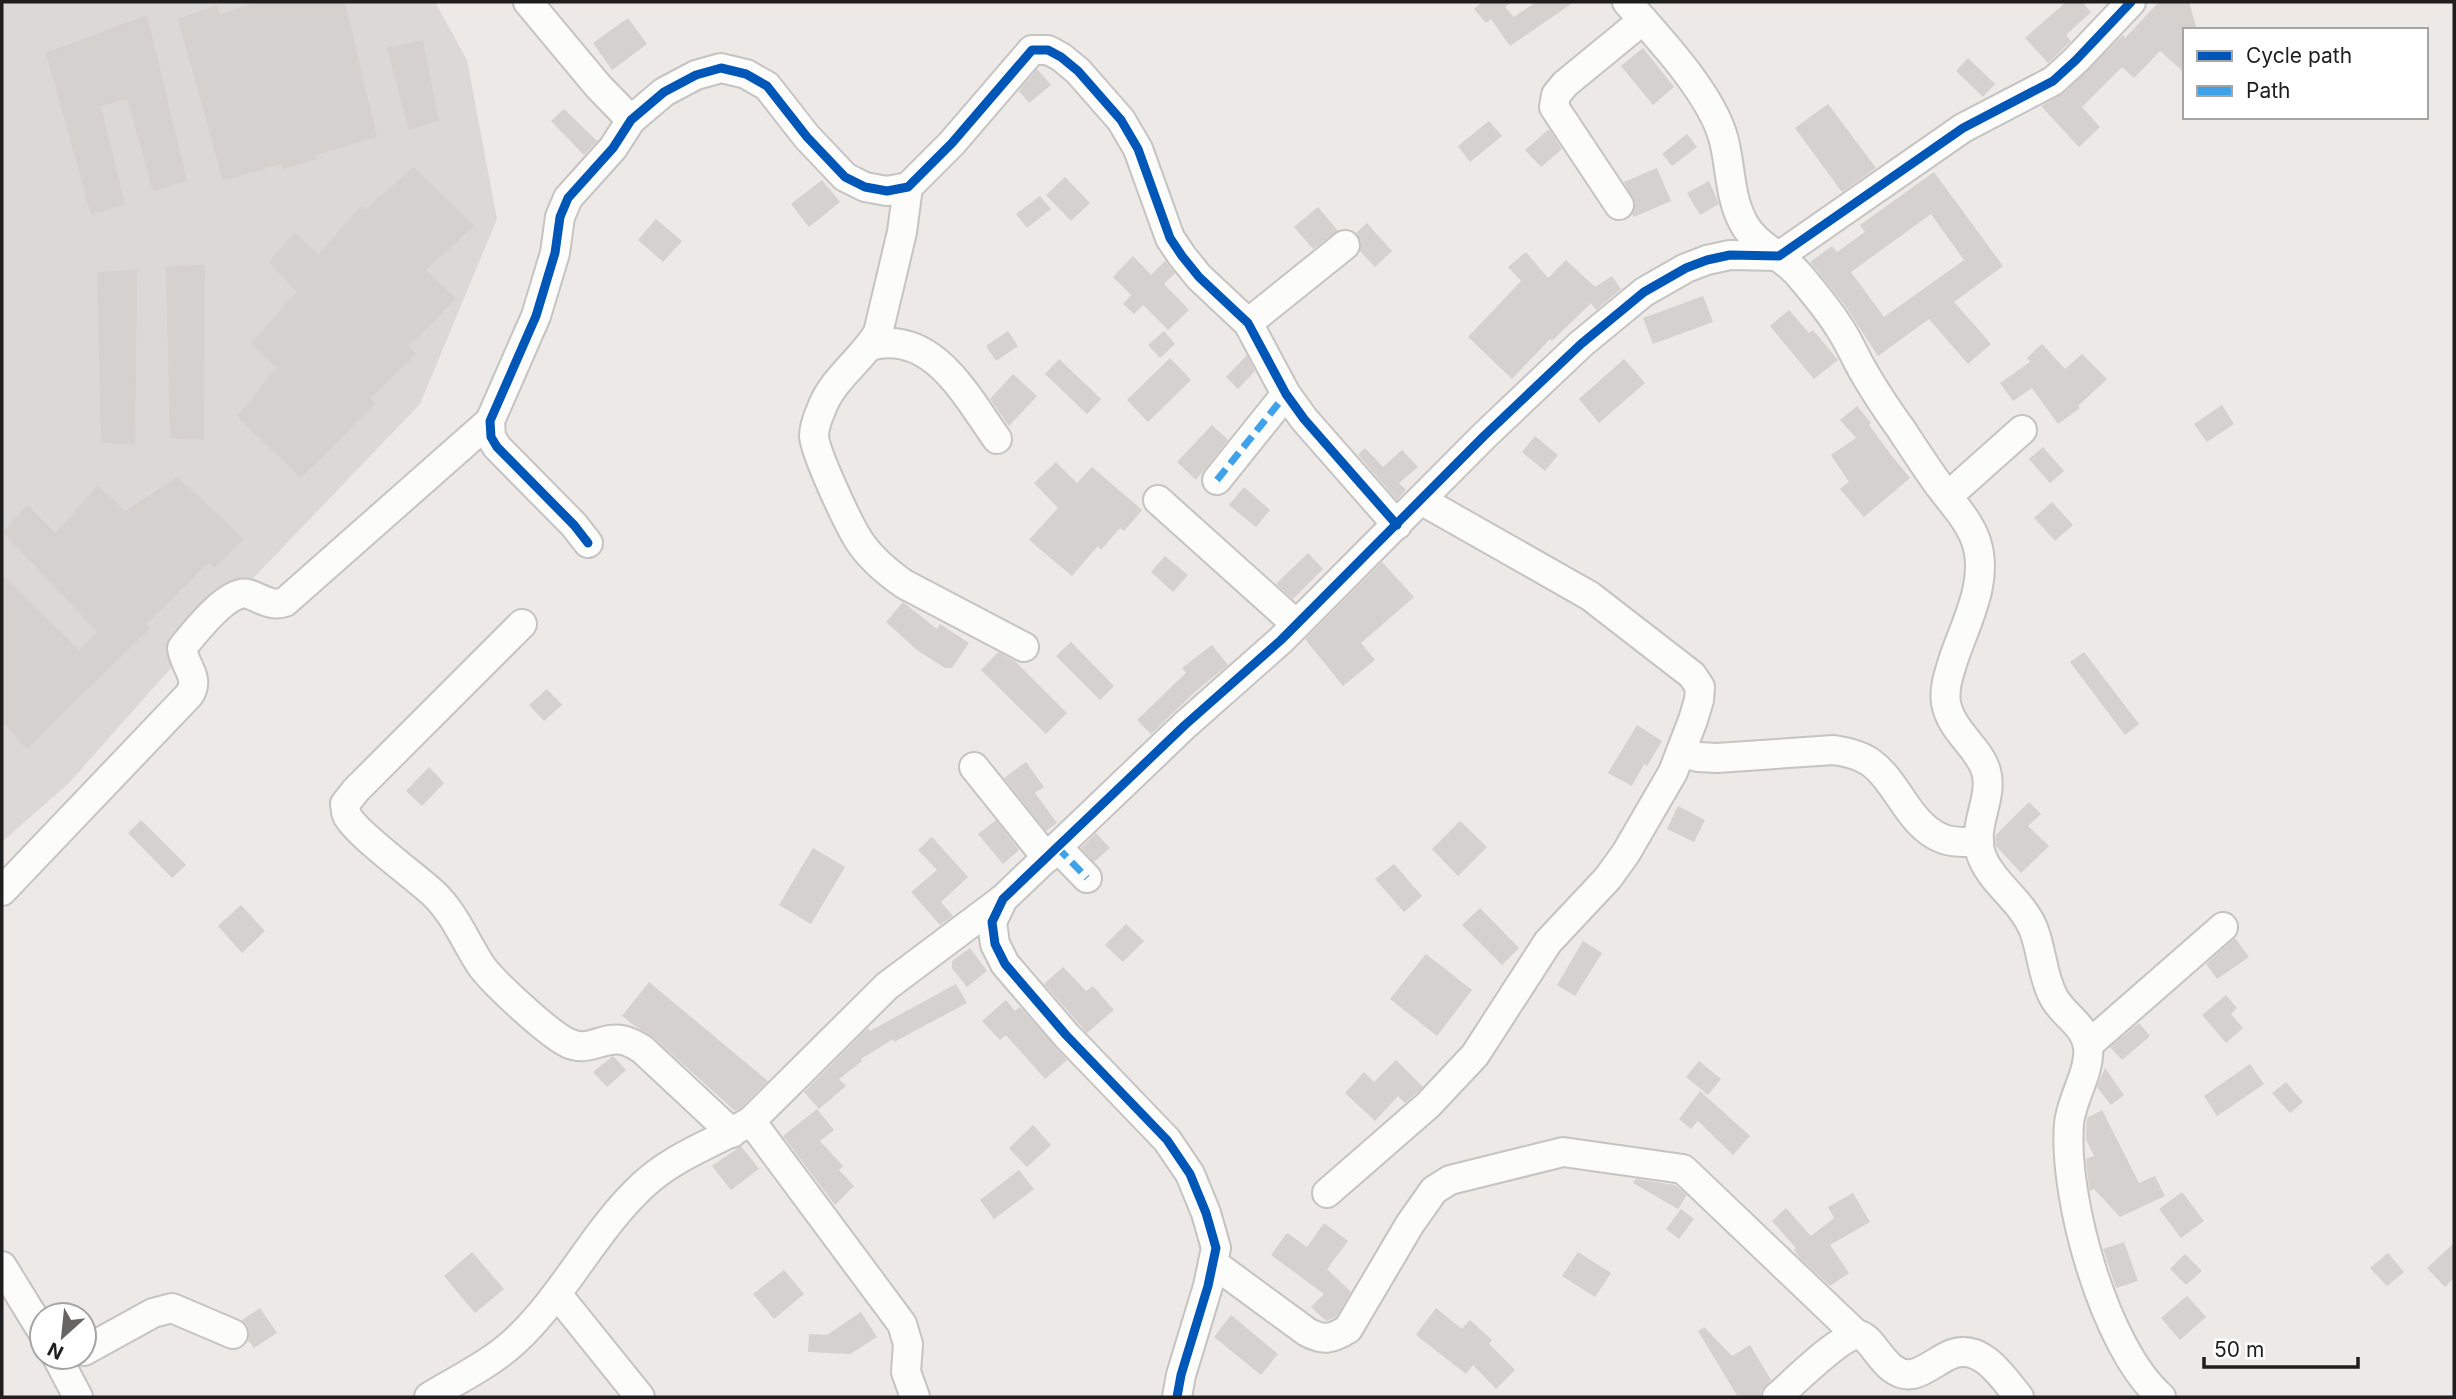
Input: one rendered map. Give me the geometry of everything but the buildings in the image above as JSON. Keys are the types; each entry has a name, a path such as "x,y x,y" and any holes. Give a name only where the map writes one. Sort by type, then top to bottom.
{"street":[{"path":"528,2 598,86 631,120"},
{"path":"429,1397 513,1343 557,1294 612,1219 642,1186 666,1166 742,1127 887,986 1003,899 1185,725 1296,624 1484,436 1581,344 1644,292 1686,268 1707,260 1730,255 1779,256 1963,128 2053,80 2076,61 2131,2"},
{"path":"1619,205 1554,107 1556,95 1565,84 1635,11 1715,114 1724,140 1729,175 1743,222 1752,235 1802,278 1840,327 1888,411 1965,518 1977,544 1980,578 1946,686 1946,705 1957,730 1985,766 1988,784 1979,824 1982,858 2022,907 2034,930 2051,994 2062,1011 2082,1028 2088,1045 2088,1059 2069,1118 2068,1148 2072,1189 2095,1275 2122,1345 2136,1368 2161,1397"},
{"path":"2,891 189,695 195,680 182,648 228,598 245,593 272,604 285,602 490,421 536,316 555,253 560,217 568,198 613,148 631,120 664,92 696,75 721,68 746,74 767,86 807,137 845,177 865,187 887,191 908,187 952,143 1032,51 1048,50 1078,71 1121,120 1138,149 1170,238 1199,276 1248,323 1286,394 1304,419 1397,525"},
{"path":"908,187 902,232 878,333 870,346 830,391 821,409 814,434 817,452 858,539 888,573 1024,647"},
{"path":"1248,323 1345,245"},
{"path":"870,346 899,342 925,353 941,365 955,381 997,439"},
{"path":"1217,480 1286,394"},
{"path":"490,421 491,437 497,447 588,543"},
{"path":"1948,496 2022,430"},
{"path":"1158,500 1296,624"},
{"path":"1327,1193 1428,1105 1475,1055 1548,942 1608,878 1626,853 1649,816 1681,752 1699,700 1700,687 1692,675 1584,592 1422,500"},
{"path":"522,624 356,790 345,804 346,814 357,828 434,894 459,925 481,967 553,1034 569,1044 582,1047 609,1040 631,1042 742,1127 902,1324 908,1343 906,1372 915,1397"},
{"path":"1681,752 1717,758 1834,750 1851,753 1881,771 1928,830 1940,838 1954,842 1979,842"},
{"path":"974,767 1052,852 1087,878"},
{"path":"1003,899 992,922 995,944 1005,964 1066,1035 1167,1140 1190,1174 1206,1213 1216,1248 1177,1397"},
{"path":"2088,1045 2223,927"},
{"path":"1213,1263 1307,1332 1320,1339 1334,1338 1348,1329 1410,1224 1434,1190 1450,1180 1563,1152 1683,1169 1894,1369 1913,1374 1953,1353 1969,1352 1995,1367 2019,1397"},
{"path":"2,1266 28,1308"},
{"path":"557,1294 640,1397"},
{"path":"98,1342 153,1313 172,1308 233,1334"},
{"path":"1777,1397 1842,1340 1857,1335"},
{"path":"70,1371 71,1394"}],"shaded area":[{"path":"2,2 435,2 467,60 497,219 420,404 219,614 68,784 2,842"}],"marked path":[{"path":"1217,480 1286,394"},
{"path":"1057,847 1087,878"}],"cycle path":[{"path":"1177,1397 1216,1248 1206,1213 1190,1174 1167,1140 1066,1035 1005,964 995,944 992,922 1003,899 1185,725 1281,640 1484,436 1581,344 1644,292 1686,268 1707,260 1730,255 1779,256 1963,128 2053,81 2131,2"},
{"path":"588,543 574,525 497,447 491,437 490,421 536,316 555,253 560,217 568,198 613,148 631,120 664,92 696,75 721,68 746,74 767,86 807,137 845,177 865,187 887,191 908,187 952,143 1032,50 1048,50 1061,57 1078,71 1121,120 1138,149 1170,238 1182,256 1199,277 1248,323 1286,394 1304,419 1397,525"}]}
